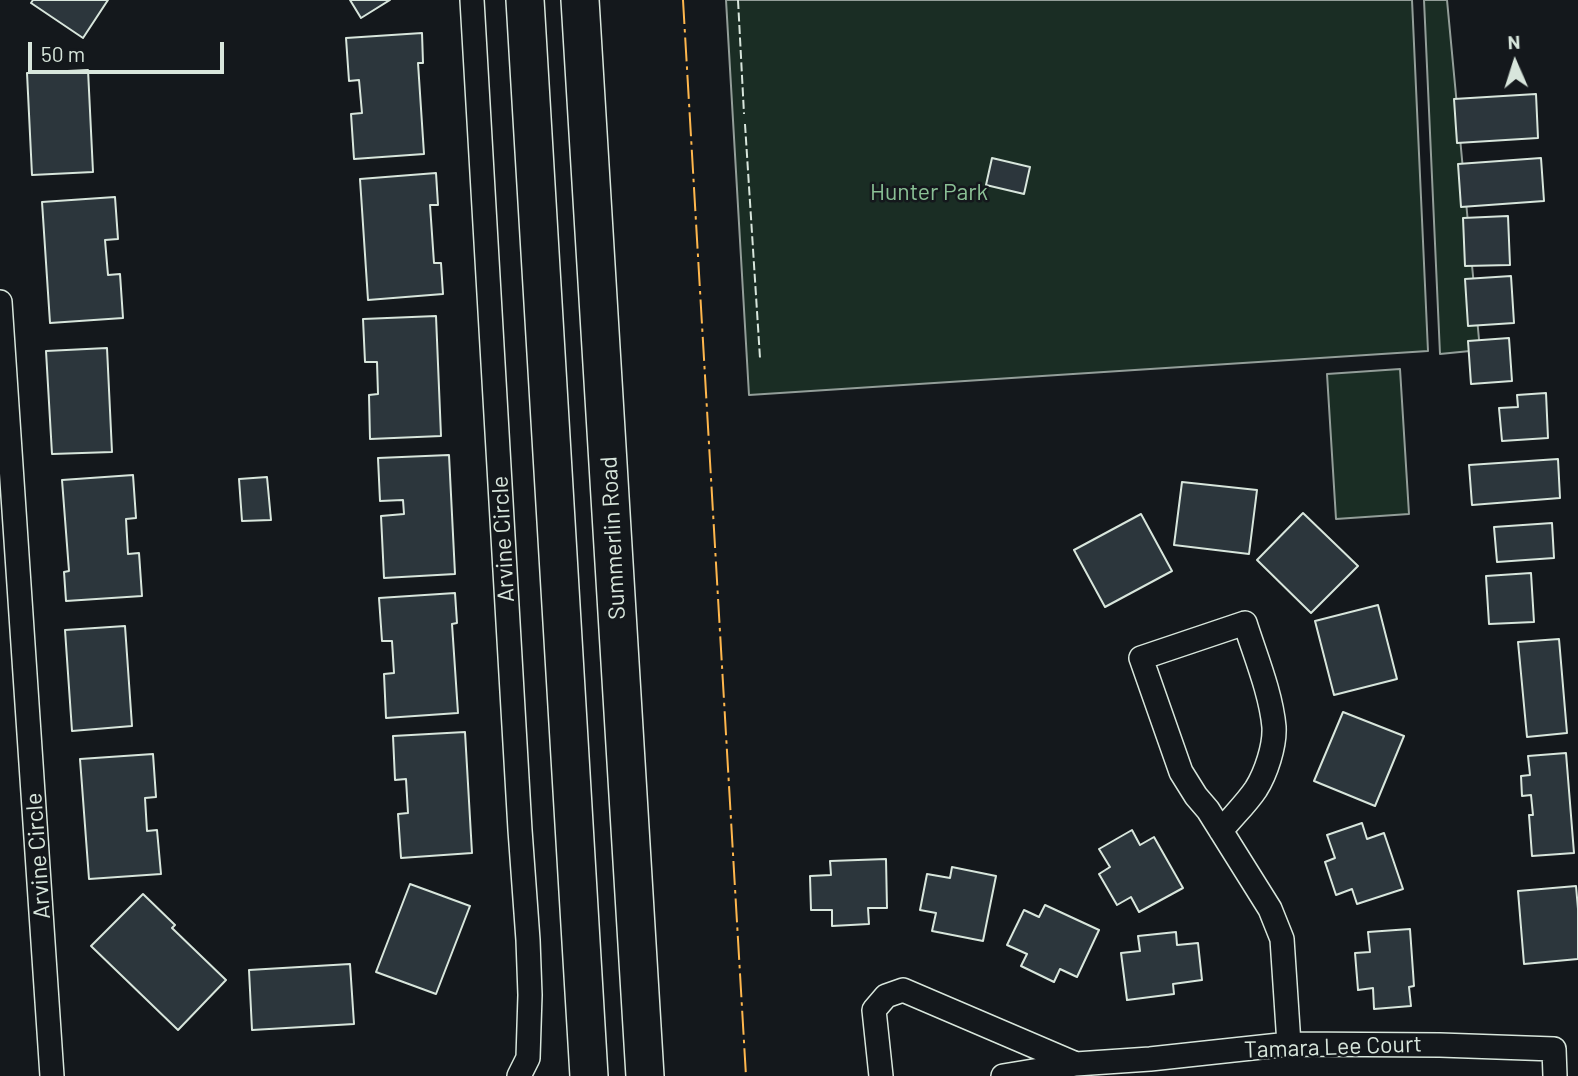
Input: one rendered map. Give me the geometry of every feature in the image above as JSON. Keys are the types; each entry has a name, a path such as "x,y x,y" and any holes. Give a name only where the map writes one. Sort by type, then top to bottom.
{"main road":[{"path":"525,0 589,1076"},
{"name":"Summerlin Road","path":"580,0 645,1076"}],"street":[{"name":"Arvine Circle","path":"472,0 528,940 528,1058 519,1076"},
{"name":"Arvine Circle","path":"0,302 52,1076"},
{"path":"1221,831 1256,789 1273,748 1272,717 1245,623 1141,658 1181,772 1270,909 1282,939 1289,1044"},
{"path":"881,1076 874,1010 886,996 904,990 1076,1065"},
{"name":"Tamara Lee Court","path":"1003,1076 1076,1065 1289,1044 1554,1049 1555,1076"}],"green space":[{"name":"Hunter Park","path":"726,0 1412,0 1428,351 749,395"},
{"path":"1424,0 1447,0 1480,350 1440,354"},
{"path":"1400,369 1409,514 1336,519 1327,374"}],"building":[{"path":"33,0 108,0 83,38 31,3"},
{"path":"350,0 390,0 361,18"},
{"path":"422,33 423,63 418,63 424,154 354,159 351,114 362,113 359,80 349,81 346,38"},
{"path":"88,70 93,172 32,175 27,73"},
{"path":"1536,94 1538,138 1457,143 1454,99"},
{"path":"992,158 1030,167 1024,194 986,185"},
{"path":"1541,158 1544,201 1461,207 1458,164"},
{"path":"436,173 438,205 430,205 434,263 441,263 443,294 368,300 360,179"},
{"path":"115,197 118,239 105,240 108,275 120,274 123,318 50,323 42,202"},
{"path":"1508,216 1510,265 1465,266 1463,218"},
{"path":"1511,276 1514,323 1468,326 1465,279"},
{"path":"436,316 441,436 370,439 369,395 378,394 377,362 365,362 363,319"},
{"path":"1509,338 1512,381 1471,384 1468,341"},
{"path":"107,348 112,452 52,454 46,351"},
{"path":"1546,393 1548,438 1502,441 1499,408 1518,407 1517,395"},
{"path":"449,455 455,574 384,578 381,516 404,514 403,500 380,501 378,458"},
{"path":"1558,459 1560,498 1472,505 1469,465"},
{"path":"133,475 136,518 126,519 128,554 139,553 142,596 66,601 64,572 69,571 62,480"},
{"path":"267,477 271,520 242,521 239,479"},
{"path":"1182,482 1257,490 1249,554 1174,545"},
{"path":"1303,513 1358,566 1311,613 1257,560"},
{"path":"1141,514 1172,571 1105,607 1074,550"},
{"path":"1552,523 1554,558 1497,562 1494,527"},
{"path":"1531,573 1534,622 1489,624 1486,576"},
{"path":"455,593 457,623 452,624 458,713 386,718 384,674 394,673 392,641 382,641 379,598"},
{"path":"1378,605 1397,679 1334,695 1315,621"},
{"path":"125,626 132,726 72,731 65,630"},
{"path":"1559,639 1567,733 1527,737 1518,642"},
{"path":"1343,712 1404,736 1375,806 1314,781"},
{"path":"465,732 472,853 401,858 398,814 408,813 406,779 395,780 393,736"},
{"path":"1566,753 1574,853 1532,856 1529,815 1533,815 1531,795 1522,796 1521,776 1530,775 1528,756"},
{"path":"153,754 156,797 145,798 147,831 157,830 161,874 89,879 80,759"},
{"path":"1362,823 1367,839 1384,833 1403,889 1357,904 1352,889 1336,895 1325,862 1335,858 1327,835"},
{"path":"1132,830 1140,845 1154,837 1183,888 1139,912 1131,897 1117,905 1099,874 1110,867 1099,849"},
{"path":"886,859 887,908 868,908 869,924 832,926 832,910 811,910 810,876 831,875 830,861"},
{"path":"952,867 996,876 983,941 932,931 936,913 920,910 927,874 950,878"},
{"path":"410,884 470,906 436,994 376,972"},
{"path":"1576,886 1578,959 1524,964 1518,891"},
{"path":"143,894 175,925 172,928 226,980 178,1030 91,946"},
{"path":"1045,905 1099,930 1077,977 1060,969 1054,982 1021,966 1027,954 1007,945 1024,910 1039,917"},
{"path":"1410,929 1414,986 1409,987 1411,1006 1374,1009 1373,988 1358,990 1355,953 1370,952 1368,932"},
{"path":"1176,932 1177,945 1198,943 1202,980 1173,984 1174,994 1127,1000 1121,953 1140,951 1138,936"},
{"path":"350,964 354,1024 252,1030 249,970"}],"fence":[{"path":"738,0 744,114"},
{"path":"745,124 760,358"}],"power":[{"path":"683,0 746,1076"}]}
